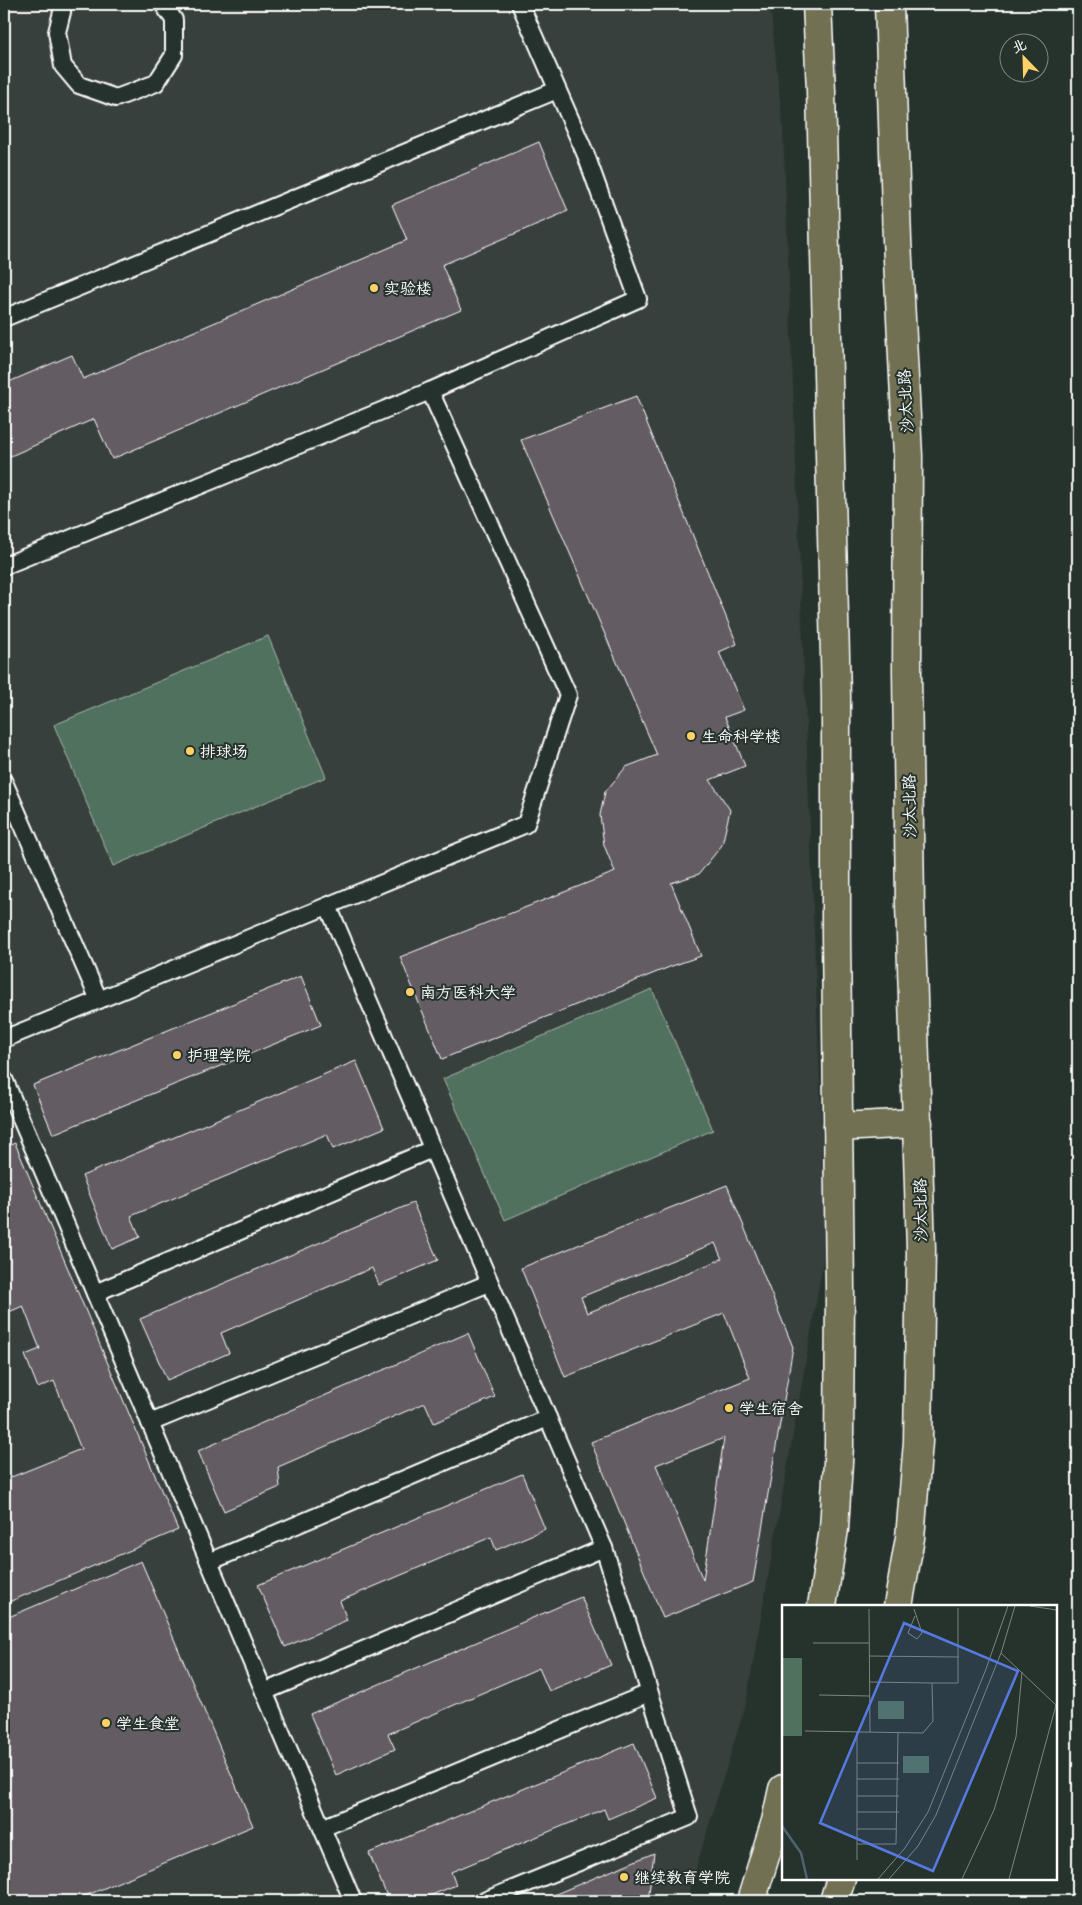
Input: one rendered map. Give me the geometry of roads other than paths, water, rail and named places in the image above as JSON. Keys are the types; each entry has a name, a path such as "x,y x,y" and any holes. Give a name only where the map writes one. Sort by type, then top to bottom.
{"main road":[{"path":"817,4 821,91 836,697 840,1289 839,1446 834,1529 822,1605"},
{"name":"沙太北路","path":"889,4 897,240 908,456 907,701 910,904 921,1249 918,1442 910,1538 898,1605"},
{"path":"838,1127 918,1123"},
{"path":"752,1901 776,1821 782,1794"},
{"path":"834,1901 840,1880"}],"lane":[{"path":"62,4 57,32 63,66 79,85 116,98 156,83 174,55 174,20 162,4"},
{"path":"4,566 430,391 638,300 586,155 520,4"},
{"path":"4,318 557,90"},
{"path":"4,1039 526,824 568,696 430,391"},
{"path":"4,782 99,1000"},
{"path":"328,906 604,1548 689,1817 484,1901"},
{"path":"4,1079 353,1901"},
{"path":"94,1293 432,1149"},
{"path":"150,1423 489,1283"},
{"path":"209,1562 548,1418"},
{"path":"264,1692 604,1548"},
{"path":"322,1828 649,1692"}],"place":[{"name":"实验楼","path":"374,288"},
{"name":"生命科学楼","path":"691,736"},
{"name":"排球场","path":"190,751"},
{"name":"南方医科大学","path":"410,992"},
{"name":"护理学院","path":"177,1055"},
{"name":"学生宿舍","path":"729,1408"},
{"name":"学生食堂","path":"106,1723"},
{"name":"继续教育学院","path":"624,1877"}]}
